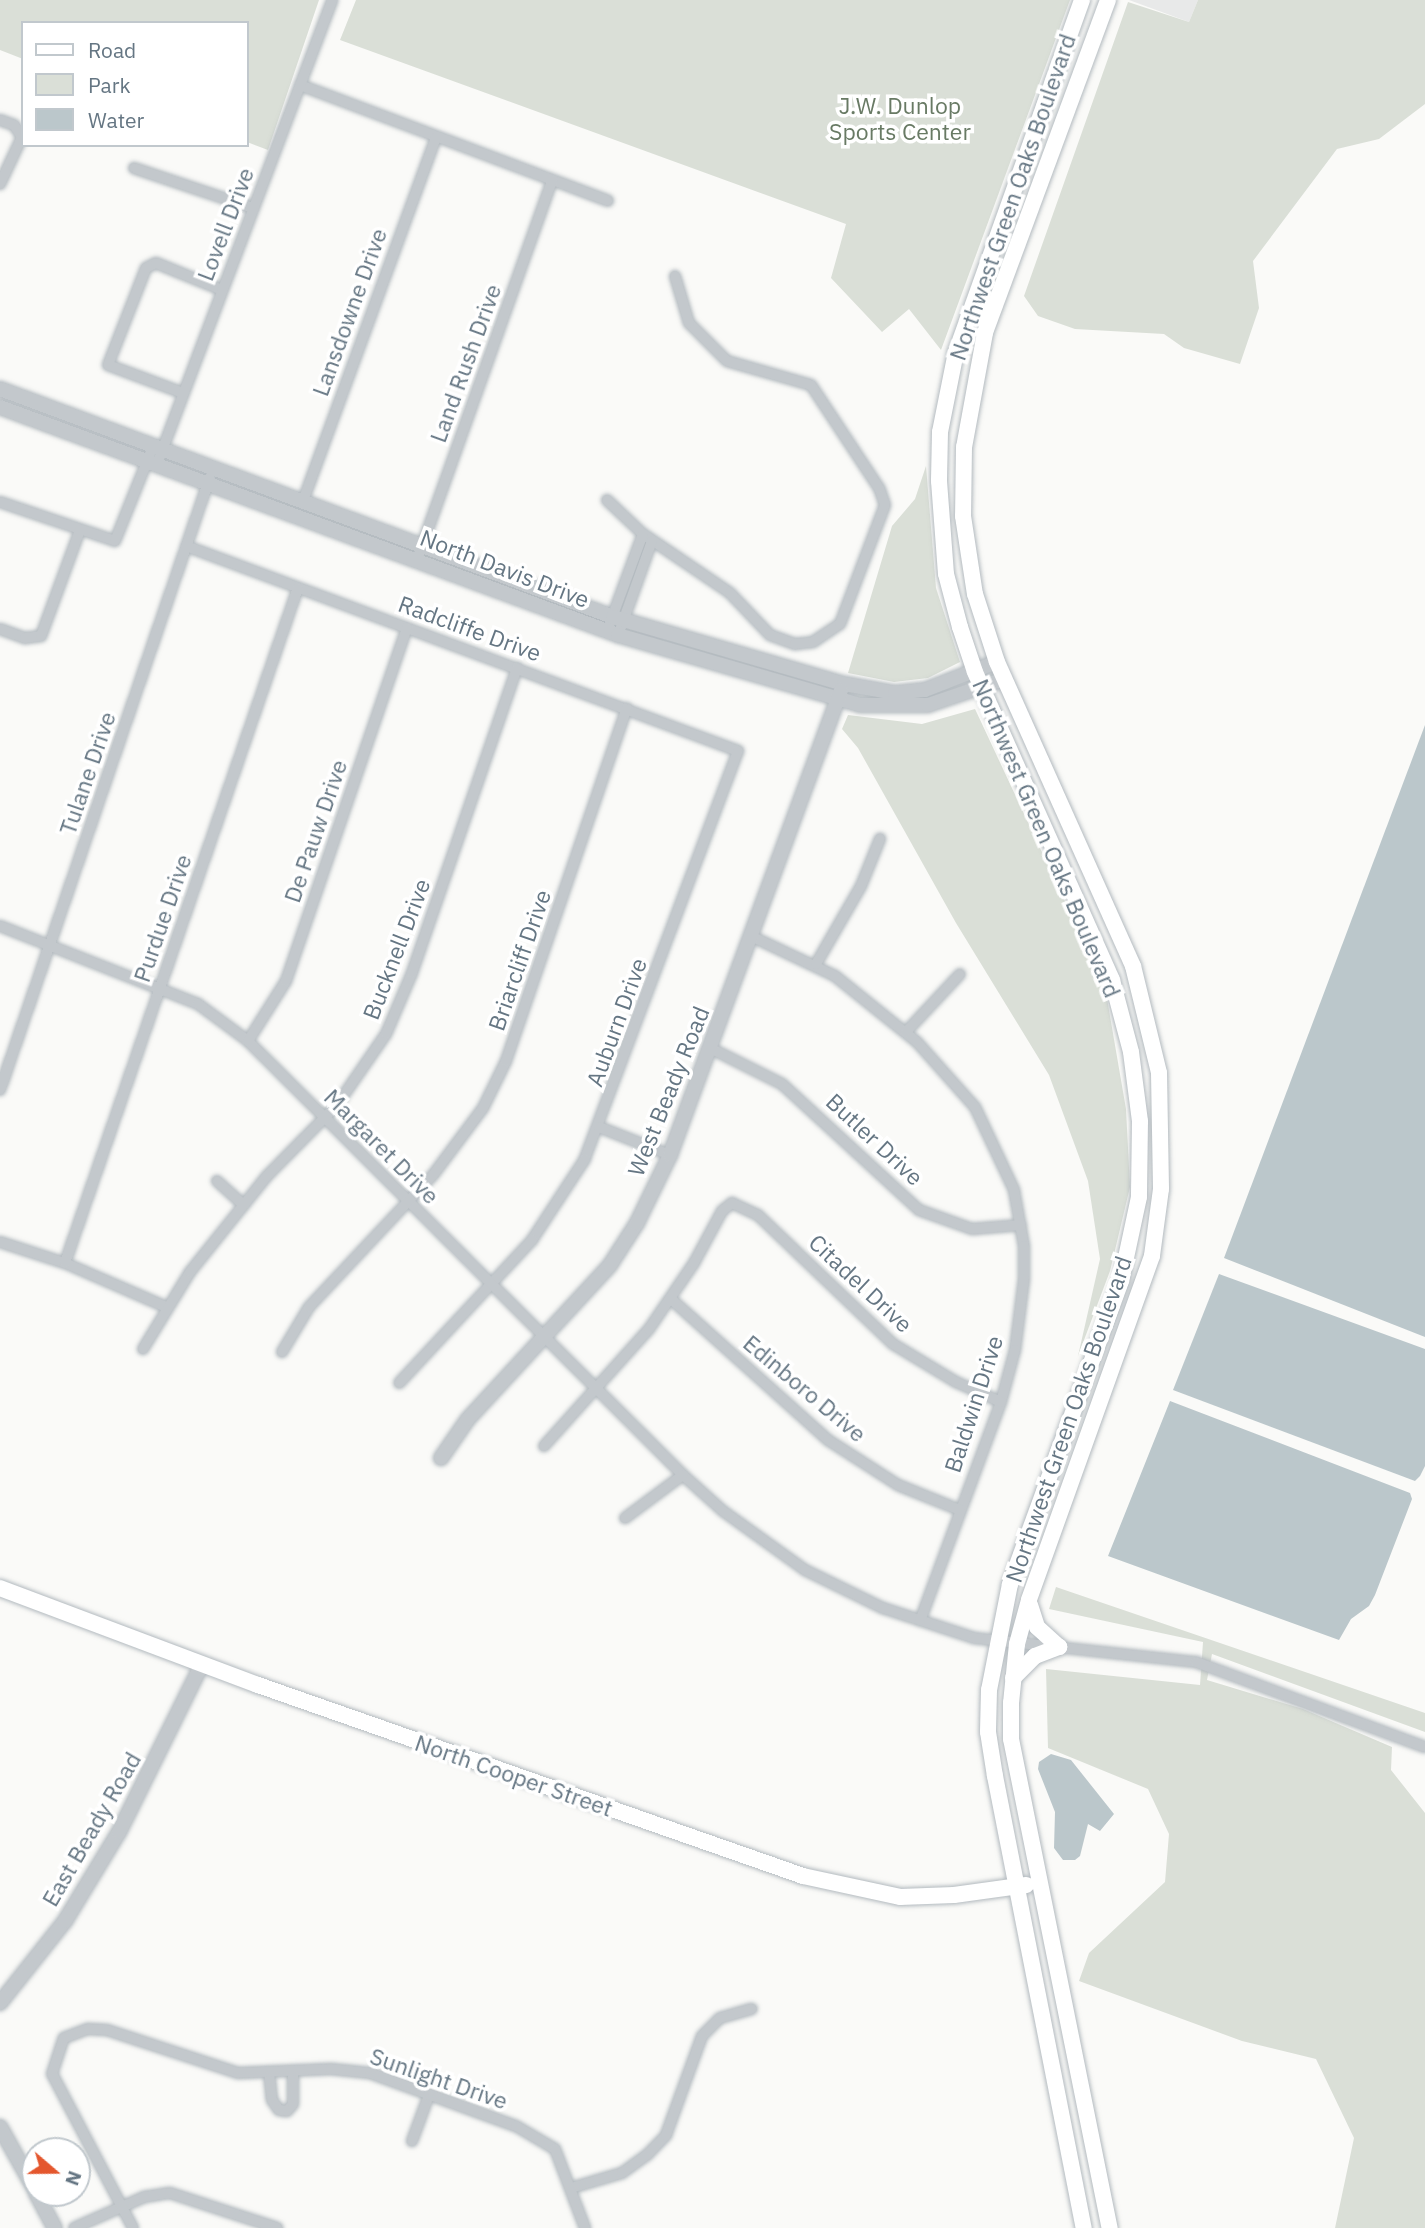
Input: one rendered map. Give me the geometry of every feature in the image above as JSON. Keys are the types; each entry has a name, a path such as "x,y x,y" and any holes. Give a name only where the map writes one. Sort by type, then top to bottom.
{"main road":[{"name":"Northwest Green Oaks Boulevard","path":"1082,0 992,243 956,352 940,444 946,574 975,671 1112,980 1131,1052 1140,1121 1139,1197 1121,1281 1010,1584 996,1641 988,1732 1084,2228"},
{"name":"Northwest Green Oaks Boulevard","path":"1108,0 979,355 964,447 963,516 975,594 997,662 1133,966 1159,1073 1163,1124 1161,1189 1152,1256 1029,1600 1017,1644 1013,1678 1011,1739 1110,2228"},
{"path":"992,243 1015,251"},
{"name":"North Cooper Street","path":"0,1588 202,1664 803,1876 900,1897 1041,1882"},
{"path":"1013,1678 1035,1656 1059,1647 1037,1627 1029,1600"},
{"path":"1052,2070 1076,2064"}],"street":[{"name":"Lovell Drive","path":"80,530 116,541 183,393 332,0"},
{"path":"300,85 608,201"},
{"path":"0,120 14,125 21,136"},
{"name":"Lansdowne Drive","path":"303,501 436,138"},
{"path":"0,184 21,139"},
{"path":"134,169 253,208"},
{"name":"Land Rush Drive","path":"420,552 552,180"},
{"path":"183,393 108,365 146,268 156,263 222,290"},
{"path":"607,500 647,537 730,593 770,635 795,643 813,642 840,624 885,505 879,488 811,385 727,361 689,323 675,276"},
{"name":"North Davis Drive","path":"0,389 158,447 211,475 615,626 895,708 928,705 1004,679"},
{"name":"North Davis Drive","path":"0,407 153,462 303,501 420,552"},
{"name":"Tulane Drive","path":"0,1090 211,475"},
{"path":"0,502 80,530 41,636 34,640 0,629"},
{"path":"615,626 647,537"},
{"name":"Radcliffe Drive","path":"186,546 738,751"},
{"name":"Purdue Drive","path":"65,1263 298,588"},
{"name":"De Pauw Drive","path":"248,1041 286,981 407,628"},
{"name":"North Davis Drive","path":"841,691 915,691 997,662"},
{"name":"Bucknell Drive","path":"144,1349 166,1307 244,1205 373,1058 400,1006 517,668"},
{"name":"West Beady Road","path":"441,1458 468,1419 610,1265 637,1223 670,1155 753,937 841,691"},
{"name":"Briarcliff Drive","path":"282,1352 309,1307 460,1143 506,1061 627,708"},
{"name":"Auburn Drive","path":"399,1383 532,1240 564,1194 599,1127 738,751"},
{"path":"816,964 861,886 880,839"},
{"name":"Margaret Drive","path":"0,926 198,1004 248,1041 682,1475 784,1558 883,1608 920,1621 996,1641 1196,1662 1425,1747"},
{"name":"Baldwin Drive","path":"753,937 816,964 906,1032 975,1107 989,1130 1007,1170 1021,1225 1023,1305 1001,1402 920,1621"},
{"path":"906,1032 961,974"},
{"name":"Butler Drive","path":"710,1048 782,1084 919,1210 972,1229 1021,1225"},
{"path":"599,1127 670,1155"},
{"path":"216,1181 244,1205"},
{"name":"Citadel Drive","path":"671,1299 722,1210 738,1204 758,1214 893,1344 956,1382 1001,1402"},
{"path":"0,1242 65,1263 166,1307"},
{"path":"544,1446 671,1299"},
{"name":"Edinboro Drive","path":"671,1299 828,1440 898,1485 960,1510"},
{"path":"625,1518 682,1475"},
{"name":"East Beady Road","path":"0,2003 65,1921 119,1832 202,1664"},
{"path":"571,2188 622,2173 647,2155 666,2136 702,2036 720,2018 752,2009"},
{"name":"Sunlight Drive","path":"121,2206 52,2074 62,2042 88,2029 107,2030 229,2072 370,2073 536,2135 555,2149 585,2228"},
{"path":"269,2072 272,2100 287,2111 293,2104 292,2071"},
{"path":"412,2141 429,2095"},
{"path":"0,2127 21,2165"},
{"path":"74,2228 121,2206 170,2193 277,2228"},
{"path":"121,2206 133,2228"},
{"path":"44,2207 55,2228"}],"shaded area":[{"path":"1129,0 1198,0 1189,22"}],"green space":[{"path":"0,0 319,0 268,150 248,142 248,21 21,21 21,58 0,50"},
{"name":"J.W. Dunlop Sports Center","path":"356,0 1070,0 941,350 909,309 882,332 831,278 846,224 340,40"},
{"path":"1198,0 1425,0 1425,104 1379,139 1337,149 1253,261 1259,308 1240,364 1184,348 1164,334 1075,329 1038,316 1024,296 1128,2 1189,22"},
{"path":"926,466 936,588 960,662 928,678 894,682 848,673 892,526 915,499"},
{"path":"975,709 1105,987 1126,1109 1130,1187 1110,1271 1078,1356 1100,1259 1088,1181 1049,1075 956,923 858,748 842,729 848,715 922,724"},
{"path":"1056,1587 1425,1713 1425,1732 1212,1654 1207,1680 1303,1709 1392,1747 1391,1770 1425,1813 1425,2228 1335,2228 1354,2138 1316,2059 1242,2041 1079,1981 1089,1953 1165,1882 1169,1834 1148,1789 1048,1748 1046,1669 1200,1685 1203,1642 1049,1609"}],"water":[{"path":"1425,725 1425,1337 1224,1258"},
{"path":"1219,1274 1425,1349 1425,1466 1415,1481 1173,1390"},
{"path":"1170,1401 1410,1493 1412,1499 1375,1595 1369,1606 1351,1619 1339,1640 1108,1556"},
{"path":"1051,1754 1071,1760 1114,1814 1100,1831 1088,1824 1080,1856 1075,1860 1063,1860 1054,1848 1055,1812 1038,1769 1039,1762"}]}
